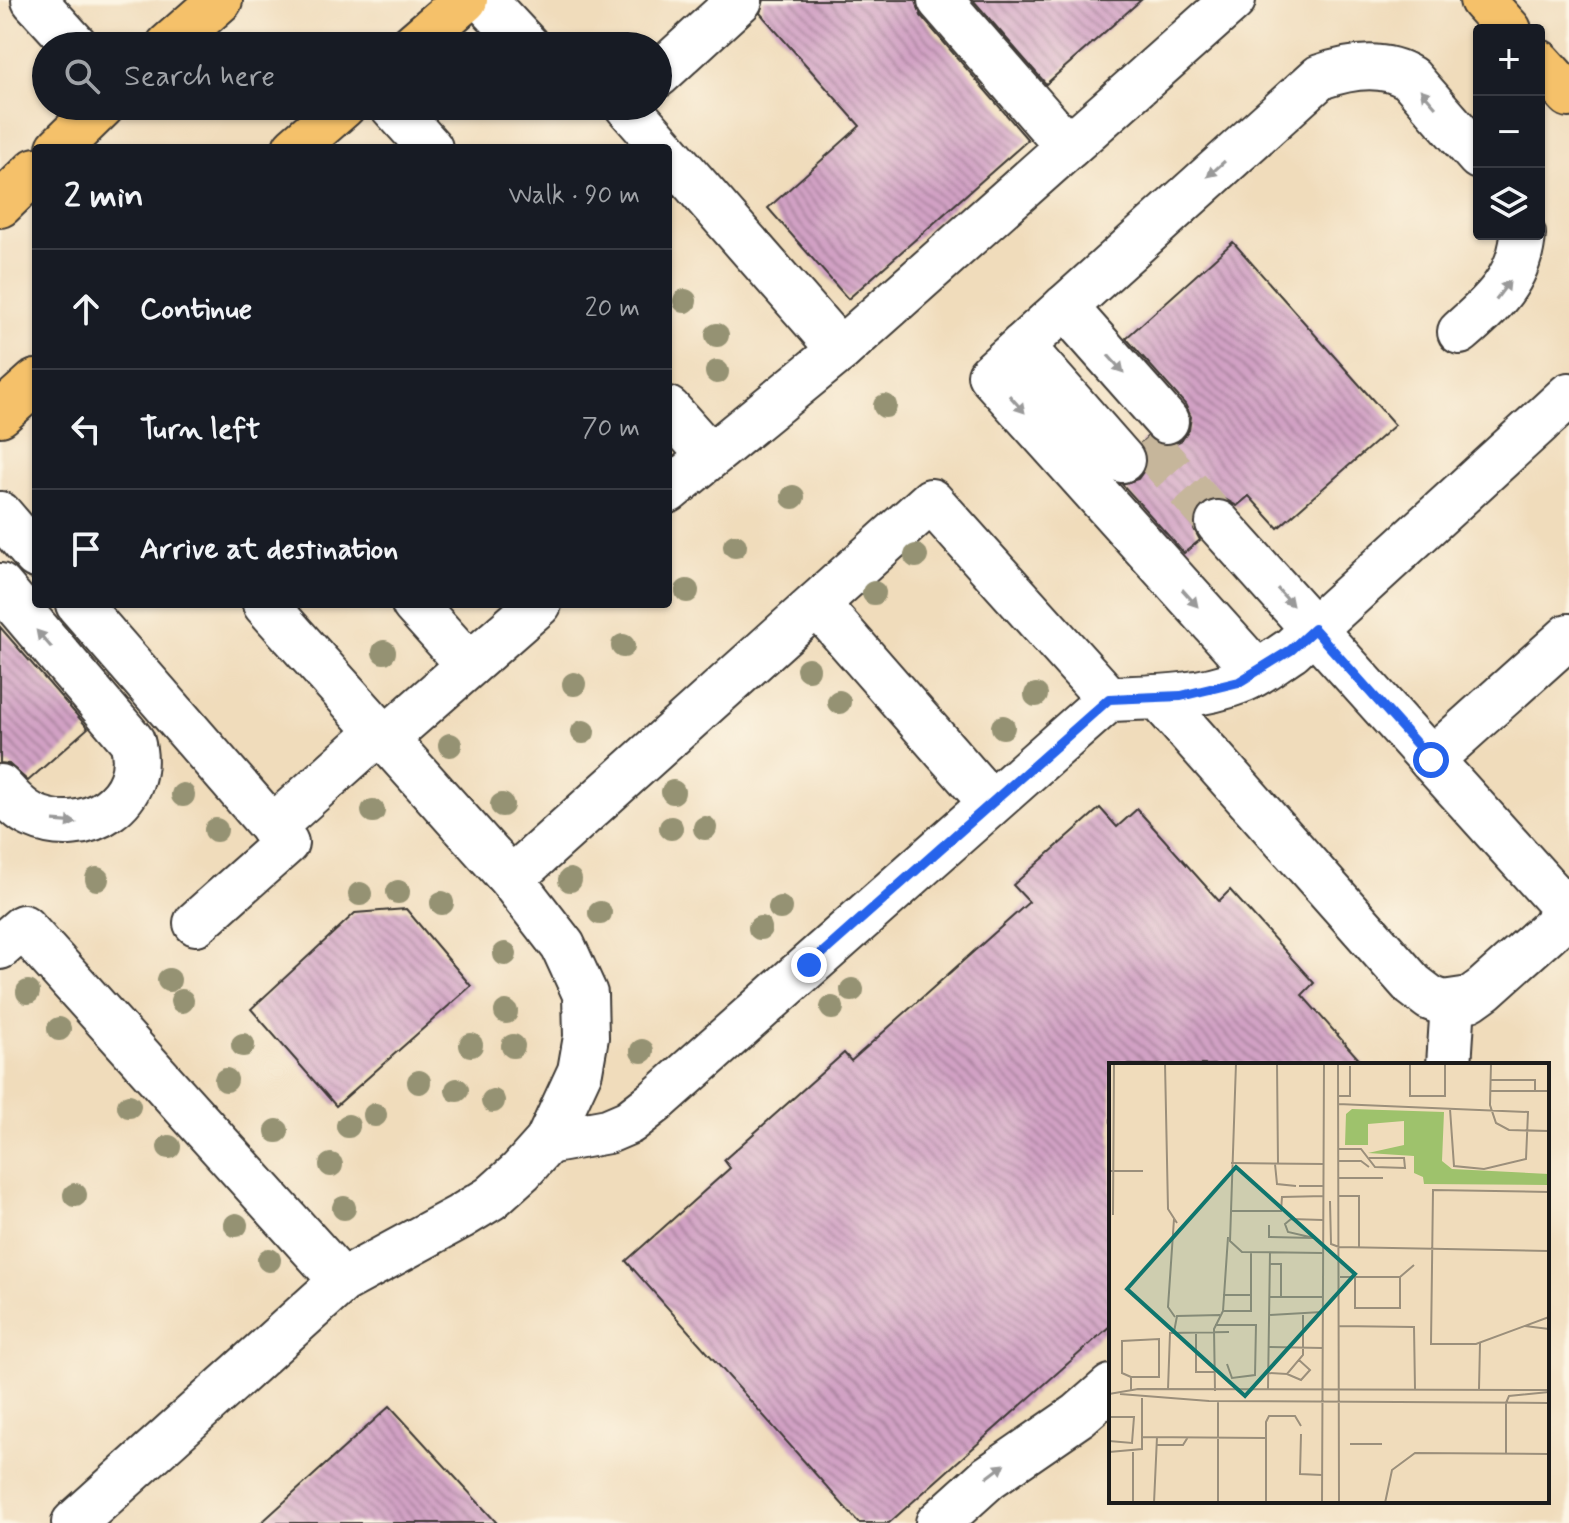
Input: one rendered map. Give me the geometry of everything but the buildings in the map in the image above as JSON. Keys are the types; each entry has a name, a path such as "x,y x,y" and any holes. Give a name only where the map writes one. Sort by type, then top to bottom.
{"main road":[{"path":"184,32 220,0"},
{"path":"428,32 465,0"},
{"path":"1482,0 1504,24"},
{"path":"1545,69 1569,95"},
{"path":"63,144 88,120"},
{"path":"300,144 327,120"},
{"path":"0,205 32,174"},
{"path":"0,414 32,386"}],"lane":[{"path":"34,0 63,32"},
{"path":"484,0 514,32"},
{"path":"672,62 740,0"},
{"path":"940,0 1068,147"},
{"path":"672,487 840,350 1233,0"},
{"path":"1158,697 1413,985 1434,1001 1453,1003 1470,999 1569,913 1431,760 1299,640 990,375 1305,87 1320,77 1353,67 1389,69 1401,73 1410,78 1473,150"},
{"path":"405,120 426,144"},
{"path":"639,120 660,144"},
{"path":"672,158 840,350"},
{"path":"1460,332 1491,305 1510,280 1520,256 1522,240"},
{"path":"1044,326 1144,440"},
{"path":"547,1142 608,1131 638,1115 1109,699 1181,696 1239,682 1299,640 1569,395"},
{"path":"672,413 709,455"},
{"path":"511,879 931,501 1109,699"},
{"path":"1,523 32,552"},
{"path":"1218,523 1299,640"},
{"path":"0,586 132,741 136,755 133,779 126,792 105,813 78,823 65,824 33,816 18,807 0,787"},
{"path":"817,604 991,803"},
{"path":"81,608 286,843 196,923"},
{"path":"74,1523 342,1281 491,1198 547,1142 580,1071 586,1037 585,994 563,946 511,879 269,608"},
{"path":"418,608 469,665"},
{"path":"272,828 534,608"},
{"path":"1431,760 1569,636"},
{"path":"0,947 23,927 342,1281"},
{"path":"1449,1063 1453,1003"},
{"path":"938,1523 989,1477 1071,1421 1109,1389"}],"tunnel":[{"path":"1144,440 1218,523"}],"route":[{"path":"809,965 1109,699 1181,696 1239,682 1291,650 1314,629 1431,760"}]}
